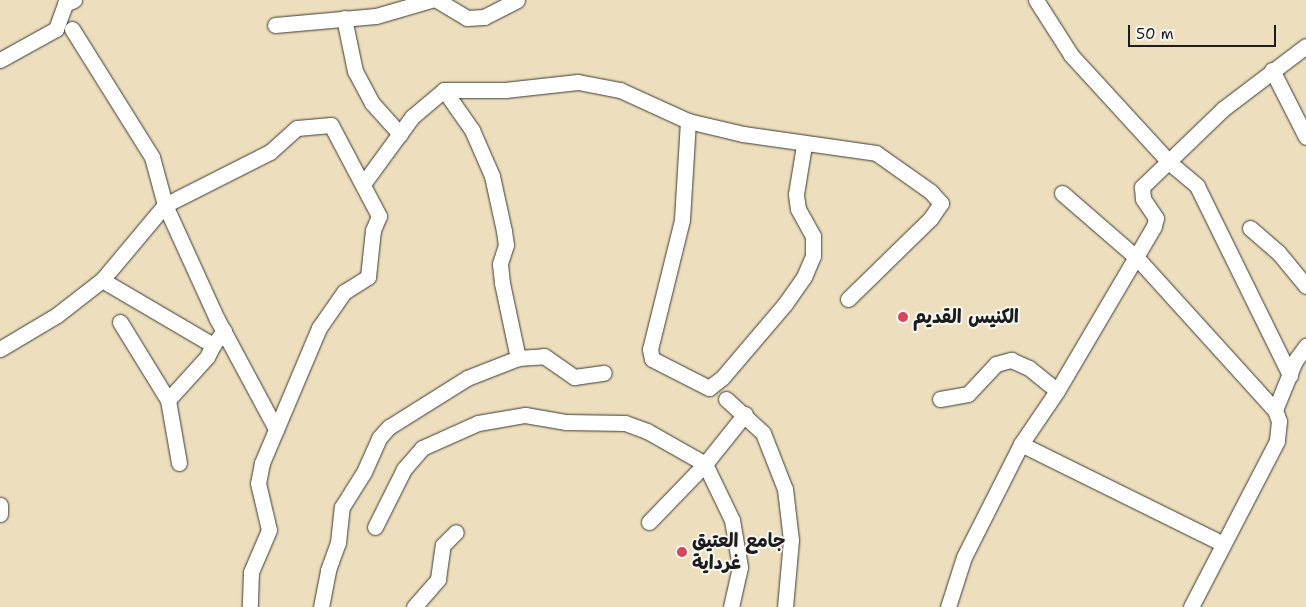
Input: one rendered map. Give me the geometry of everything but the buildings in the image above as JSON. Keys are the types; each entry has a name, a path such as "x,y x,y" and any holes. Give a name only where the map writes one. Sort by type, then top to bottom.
{"street":[{"path":"0,60 56,29 65,4 74,0"},
{"path":"275,25 382,15 431,0"},
{"path":"437,0 468,18 478,18 510,6 517,0"},
{"path":"1036,0 1071,54 1170,163 1196,186 1290,375"},
{"path":"344,18 355,71 372,103 400,134"},
{"path":"72,29 152,157 165,205 224,330 276,429"},
{"path":"948,607 964,557 1022,444 1058,390 1136,258 1156,218 1143,199 1142,186 1170,163 1223,109 1306,46"},
{"path":"1272,70 1306,137"},
{"path":"363,184 412,117 444,90 506,90 578,82 620,90 688,121 804,145 876,153 941,202 931,218 848,299"},
{"path":"444,90 472,130 492,176 506,245 500,264 502,283 518,358"},
{"path":"688,121 682,220 650,349 652,359 709,388 722,378 785,304 804,277 813,256 813,236 798,209 796,194 804,145"},
{"path":"0,349 57,315 102,280 165,205 270,152 297,128 328,123 379,216 373,230 368,277 344,292 319,328 276,429 258,478 269,530 251,572 250,607"},
{"path":"1062,193 1136,258 1275,410 1279,421 1277,441 1191,607"},
{"path":"1250,228 1278,252 1306,286"},
{"path":"102,280 213,345"},
{"path":"120,322 168,400 179,463"},
{"path":"168,400 207,356 224,330"},
{"path":"1275,410 1290,375 1306,346"},
{"path":"321,607 328,570 338,543 342,507 364,472 379,438 388,427 467,378 518,358 544,356 574,377 604,373"},
{"path":"940,399 968,394 996,364 1011,360 1029,368 1058,390"},
{"path":"726,399 745,414 763,433 777,462 791,516 785,607"},
{"path":"649,522 705,464 745,414"},
{"path":"375,528 404,468 422,448 478,423 512,416 625,423 647,431 705,464 732,520 740,567 731,607"},
{"path":"1022,444 1223,544"},
{"path":"0,505 0,514"},
{"path":"414,607 438,579 443,545 456,532"}],"place":[{"name":"الكنيس القديم","path":"903,317"},
{"name":"جامع العتيق غرداية","path":"682,552"}]}
